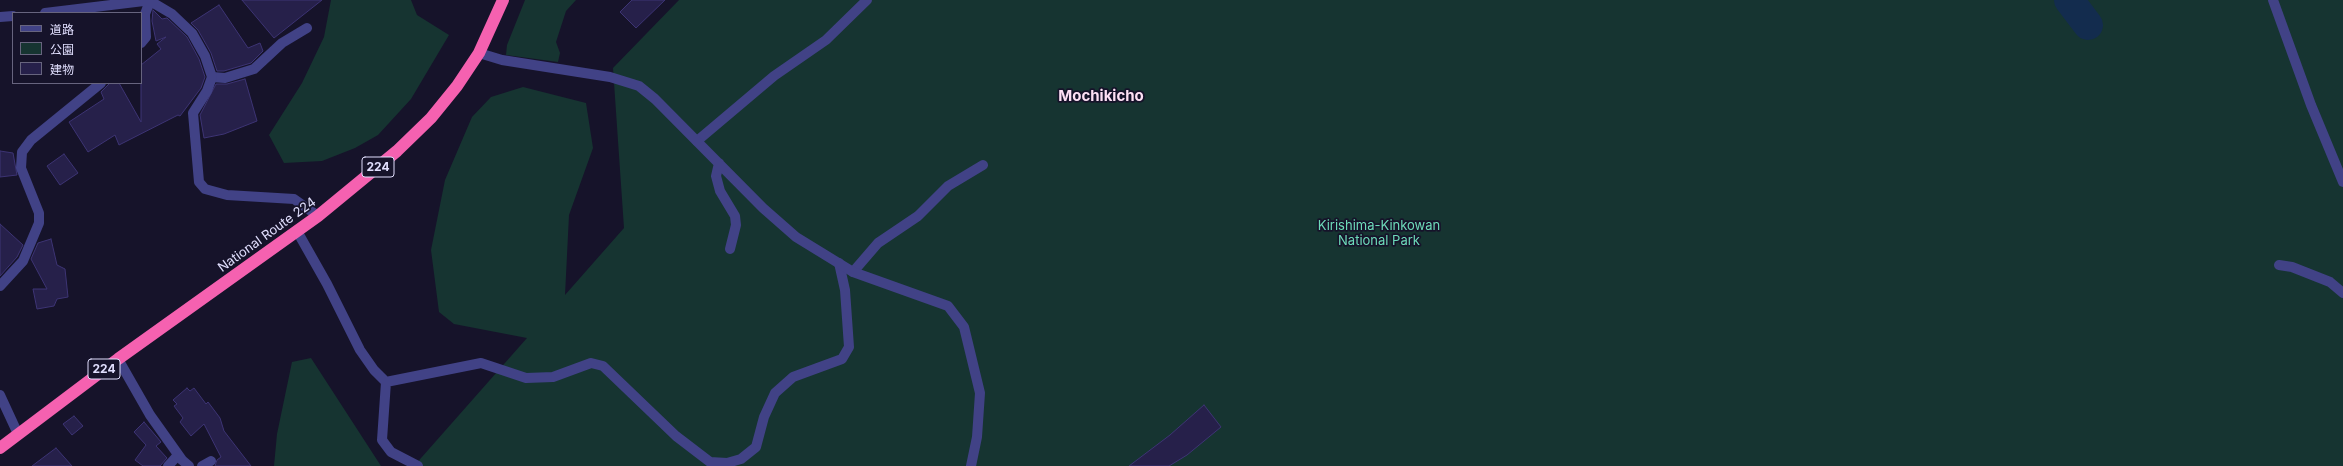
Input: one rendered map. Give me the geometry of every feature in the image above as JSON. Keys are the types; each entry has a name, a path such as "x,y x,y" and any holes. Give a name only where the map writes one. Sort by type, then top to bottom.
{"highway":[{"name":"National Route 224","path":"0,448 118,359 318,216 398,151 431,118 457,86 479,53 503,0"}],"street":[{"path":"53,12 150,0 172,14 192,33 205,56 212,77 207,91 193,112 199,182 205,189 227,195 294,199 318,216"},
{"path":"142,42 146,37 145,14 150,0"},
{"path":"697,141 774,76 826,40 867,0"},
{"path":"2273,0 2311,105 2343,182"},
{"path":"212,77 225,78 254,69 282,44 307,28"},
{"path":"479,53 502,60 610,77 639,86 655,99 762,208 796,237 853,272 948,306 964,327 980,393 977,437 971,466"},
{"path":"0,286 23,261 39,224 39,214 21,168 22,152 31,140 100,84"},
{"path":"719,163 716,176 720,190 735,216 736,225 730,249"},
{"path":"853,272 878,243 918,216 948,186 983,165"},
{"path":"297,231 327,284 360,350 374,370 386,382 382,440 391,452 418,466"},
{"path":"386,382 481,363 526,378 554,377 591,363 603,366 676,436 710,462 727,463 741,459 756,447 764,417 775,393 793,378 842,359 849,347 844,290 838,263"},
{"path":"2279,264 2292,267 2330,282 2343,293"},
{"path":"118,359 150,415 178,455 189,466"},
{"path":"0,395 18,434"},
{"path":"168,466 178,455"}],"green space":[{"path":"331,0 411,0 417,15 449,35 411,99 378,135 355,148 322,161 284,163 269,135 302,83 324,37"},
{"path":"525,0 576,0 566,11 556,42 560,53 558,62 506,55 507,45"},
{"name":"Kirishima-Kinkowan National Park","path":"679,0 2343,0 2343,466 414,466 527,338 454,324 439,312 431,250 445,180 472,117 491,97 523,87 586,103 593,148 569,215 565,295 624,228 613,68"},
{"path":"311,358 381,466 274,466 277,434 292,362"}],"building":[{"path":"242,0 322,0 274,38"},
{"path":"632,0 665,0 636,28 620,12"},
{"path":"219,5 248,48 260,43 263,51 251,63 224,71 217,71 211,53 198,30 191,23"},
{"path":"153,10 162,19 167,18 187,37 199,59 205,77 201,88 180,116 178,115 119,145 115,135 88,152 69,122 104,99 101,92 109,84 120,84 141,122 142,64 161,49 157,44 166,37 156,41 152,21"},
{"path":"245,79 257,121 224,134 204,138 200,115 216,84 227,84"},
{"path":"0,151 13,153 17,175 0,177"},
{"path":"64,154 78,173 60,185 47,166"},
{"path":"0,224 23,245 17,257 0,276"},
{"path":"51,239 57,265 65,269 68,297 57,299 54,306 37,309 33,289 47,289 31,259 38,243"},
{"path":"187,388 190,391 194,388 206,404 208,402 220,418 224,431 251,466 215,466 217,460 221,457 204,424 191,436 180,422 183,418 174,406 177,404 173,400"},
{"path":"1204,405 1221,427 1187,455 1169,466 1129,466 1170,435"},
{"path":"74,416 83,426 72,435 63,424"},
{"path":"144,422 161,442 156,446 167,458 160,466 143,466 135,460 146,445 134,432"},
{"path":"56,448 72,466 32,466"}],"waterway":[{"path":"2069,0 2088,25"}],"district":[{"name":"Mochikicho","path":"1101,96"}]}
